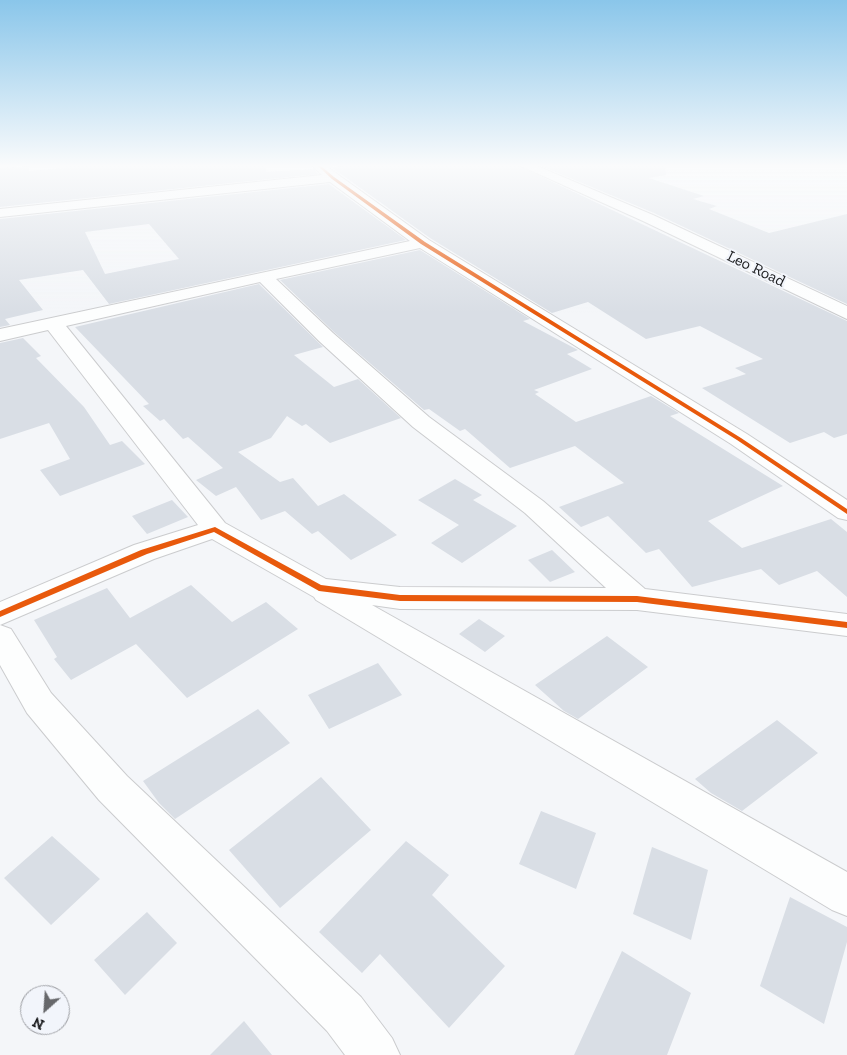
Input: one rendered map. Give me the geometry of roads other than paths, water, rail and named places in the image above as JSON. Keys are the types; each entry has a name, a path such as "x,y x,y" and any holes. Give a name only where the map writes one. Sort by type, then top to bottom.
{"street":[{"path":"385,215 423,243 739,439 847,512"},
{"name":"Leo Road","path":"642,215 847,313"},
{"path":"0,335 264,276 423,243"},
{"path":"264,276 326,336 421,422 534,507 637,599"},
{"path":"53,323 215,528 847,895"},
{"path":"0,614 144,552 215,528"},
{"path":"319,588 400,598 637,599 847,625"},
{"path":"0,637 39,703 113,788 344,1014 376,1055"}]}
